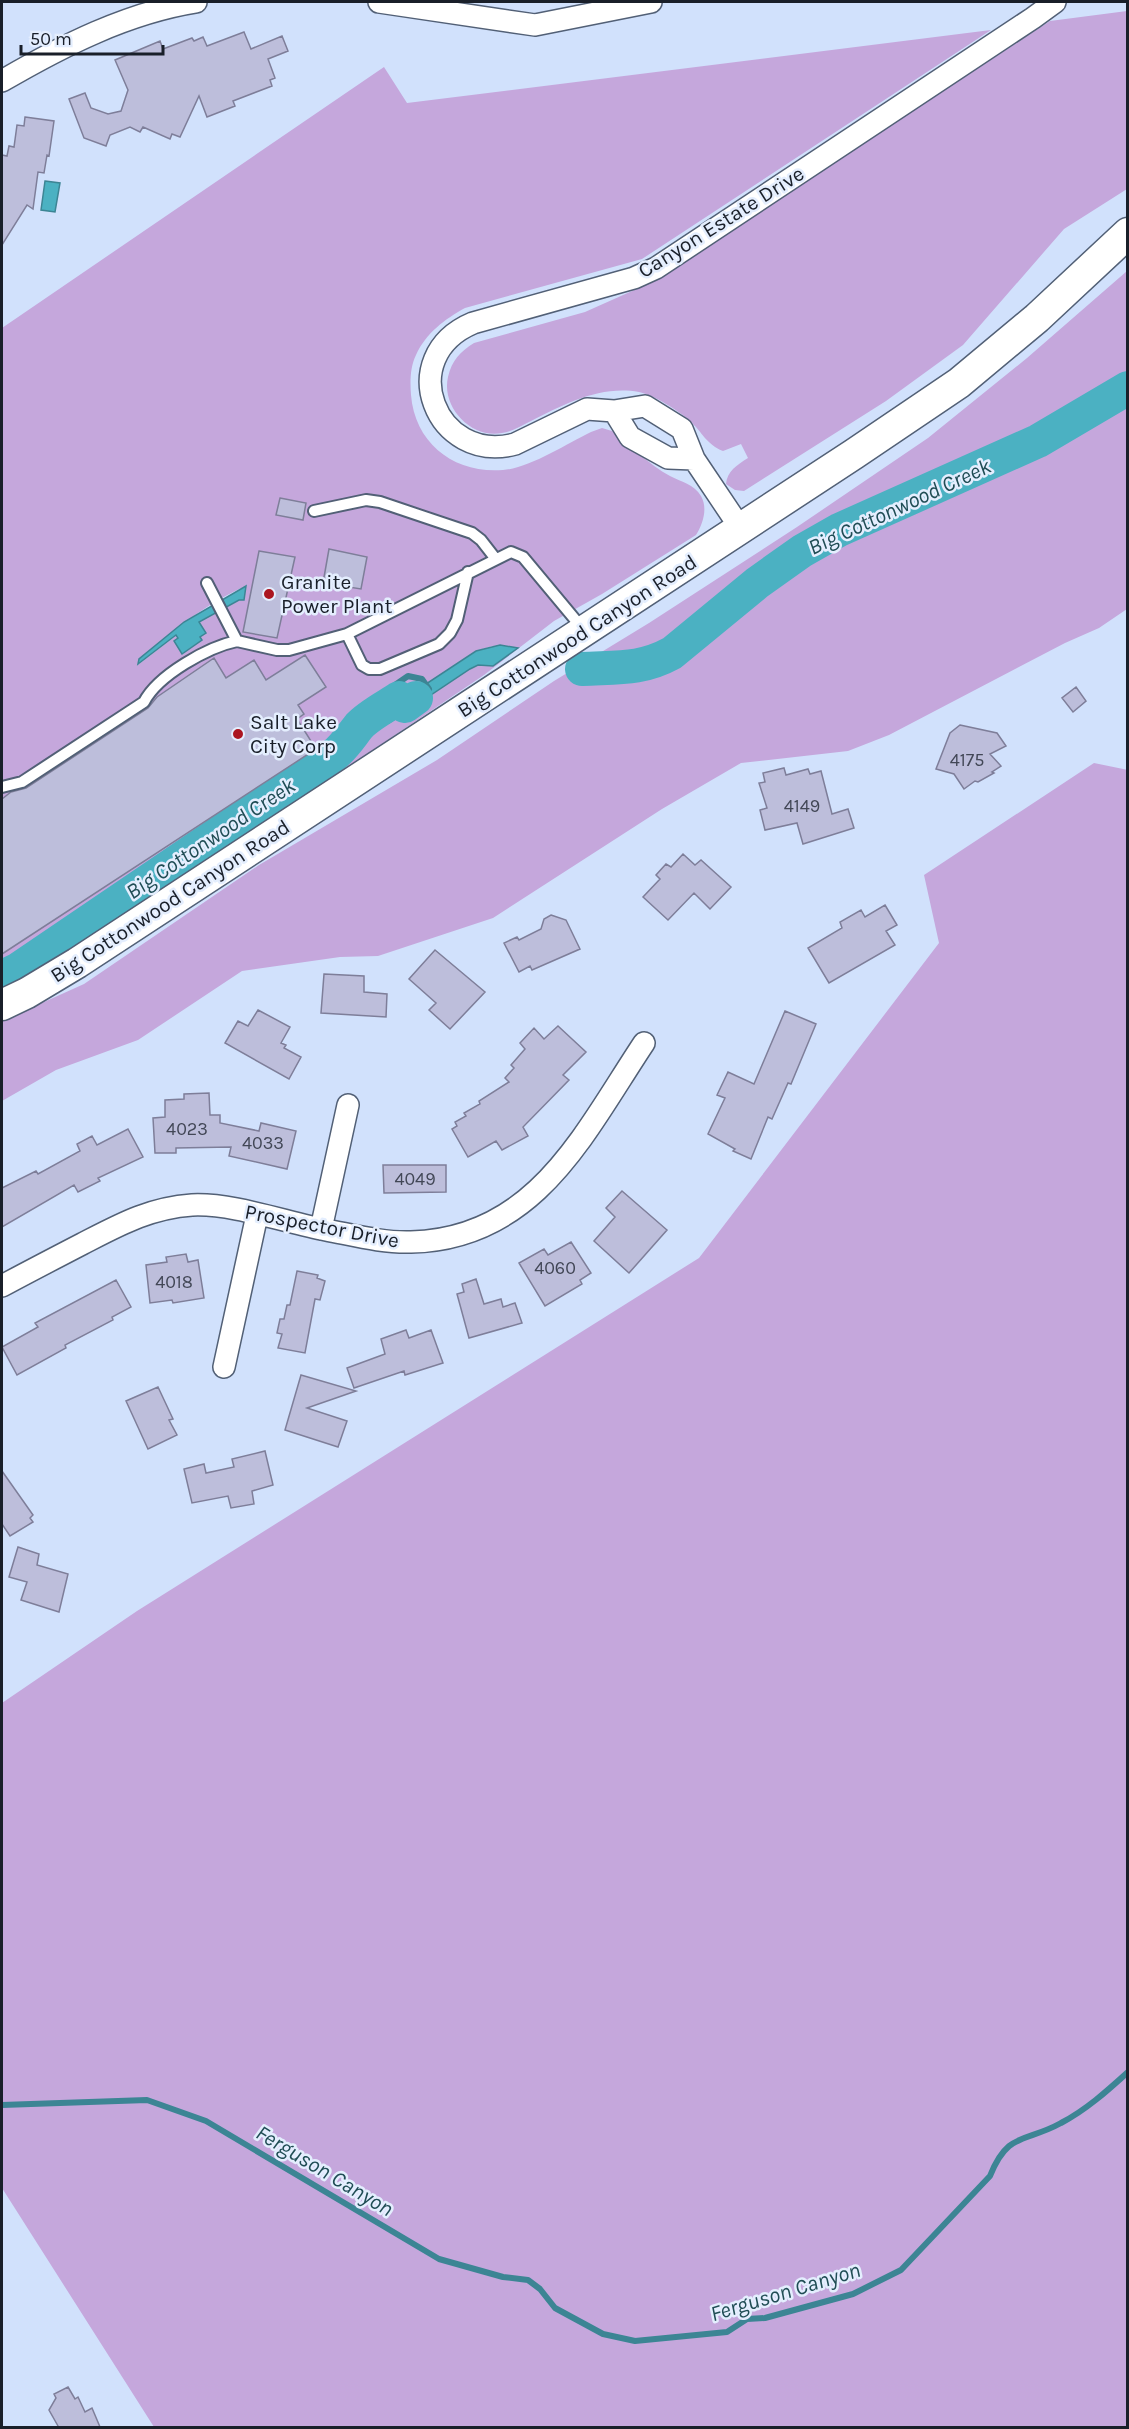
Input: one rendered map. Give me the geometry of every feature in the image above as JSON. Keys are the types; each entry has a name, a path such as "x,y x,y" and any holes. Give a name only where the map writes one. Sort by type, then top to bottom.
{"main road":[{"name":"Big Cottonwood Canyon Road","path":"2,1005 77,963 741,529 958,383 1037,318 1128,233"}],"street":[{"path":"2,81 102,29 173,5 196,2"},
{"path":"379,2 535,25 651,2"},
{"name":"Canyon Estate Drive","path":"741,529 694,459 682,429 645,406 614,411 587,409 515,444 491,448 477,446 458,436 440,414 430,387 433,361 440,347 460,328 472,323 634,278 656,268 1055,2"},
{"path":"614,411 630,437 668,458 694,459"},
{"name":"Prospector Drive","path":"2,1286 133,1217 194,1205 225,1208 321,1229 410,1243 444,1239 477,1229 509,1214 539,1190 566,1162 644,1043"},
{"path":"321,1229 348,1104"},
{"path":"224,1367 257,1215"}],"lane":[{"path":"314,511 372,500 472,533 482,540 495,558"},
{"path":"2,787 22,782 144,702 156,686 208,651 237,641 277,650 289,650 347,634 511,552 523,557 585,631"},
{"path":"347,634 362,665 369,669 380,669 439,644 450,633 457,620 468,572"},
{"path":"207,583 237,641"}],"shaded area":[{"path":"1127,11 1127,189 1064,229 963,345 886,401 744,491 735,490 726,484 730,472 748,458 741,444 723,451 717,448 685,417 652,396 639,392 610,391 583,398 502,433 490,434 469,426 454,409 449,399 448,377 457,357 474,343 585,312 650,283 1050,21"},
{"path":"991,30 642,259 465,308 437,327 420,347 414,360 411,395 420,428 440,452 469,467 503,470 525,465 602,428 612,431 655,466 698,492 703,501 704,511 703,521 696,535 554,621 484,675 96,937 2,988 2,328 384,67 407,103","holes":["246,586 243,600 199,622 200,637 183,654 174,641 178,638 177,635 139,664 140,659 190,619 217,601","493,646 517,648 493,666 478,665 470,669 389,723 376,703 414,693 476,651"]},
{"path":"1127,271 1127,609 1099,628 1065,643 889,735 848,751 741,763 662,809 493,918 378,956 340,957 242,971 138,1040 56,1070 2,1101 2,1021 84,984 259,865 437,760 554,681 649,623 797,527 928,438 1027,358"},
{"path":"1094,763 1128,770 1127,2427 154,2427 2,2188 2,1703 137,1611 699,1258 939,943 924,875"}],"water":[{"path":"45,181 60,183 55,212 41,210"},
{"path":"246,586 244,600 239,600 199,622 206,633 200,637 202,640 182,654 174,641 178,638 176,635 138,664 139,659 184,622"},
{"path":"500,645 518,648 493,666 478,665 470,669 389,723 376,703 385,697 388,701 409,687 414,692 476,651"}],"building":[{"path":"244,32 251,49 282,36 288,51 268,59 275,78 270,80 272,86 233,101 235,106 207,117 199,96 180,137 172,134 170,139 143,127 140,132 130,127 110,135 106,146 84,138 69,99 85,93 91,108 108,114 121,111 128,90 115,60 160,41 163,49 192,38 194,41 203,37 207,46"},
{"path":"25,117 54,121 49,156 47,155 44,173 38,172 33,209 27,205 2,245 2,155 7,156 9,146 14,147 17,125 24,126"},
{"path":"280,498 306,503 303,520 276,515"},
{"path":"329,549 367,557 361,589 323,583"},
{"name":"Granite Power Plant","path":"259,551 295,557 277,638 243,632"},
{"path":"305,655 326,687 298,705 304,714 297,719 316,749 2,954 2,799 11,792 26,788 148,708 157,697 214,658 226,678 254,660 266,680"},
{"path":"1076,687 1086,701 1073,712 1062,698"},
{"path":"960,725 997,733 1006,746 990,754 1001,766 992,772 994,773 978,782 975,781 964,789 954,774 936,769 950,733"},
{"path":"784,768 786,775 808,769 810,774 821,771 832,814 848,809 854,828 803,844 797,823 765,830 760,810 767,808 759,783 765,782 763,773"},
{"path":"683,854 695,865 701,860 731,887 710,909 694,893 668,920 643,897 660,879 656,875 666,864 671,867"},
{"path":"885,905 897,925 886,931 895,945 829,983 808,948 842,928 840,922 861,910 865,917"},
{"path":"551,915 566,920 580,949 532,970 530,966 519,972 504,943 517,937 519,940 541,929 544,919"},
{"path":"435,950 485,992 450,1029 429,1010 436,1003 409,979"},
{"path":"324,974 364,976 364,992 387,994 386,1017 321,1013"},
{"path":"258,1010 290,1027 281,1043 286,1045 284,1048 301,1057 289,1079 225,1043 238,1021 248,1026"},
{"path":"785,1011 816,1024 791,1084 788,1083 772,1119 768,1117 751,1159 733,1151 735,1149 708,1134 725,1098 717,1095 728,1072 754,1084"},
{"path":"558,1026 586,1052 563,1075 569,1080 523,1127 528,1136 502,1150 496,1141 468,1157 452,1129 457,1126 455,1122 466,1116 464,1113 480,1104 479,1101 509,1082 505,1078 514,1068 511,1065 525,1049 520,1043 534,1028 544,1039"},
{"path":"209,1093 210,1115 220,1115 220,1123 259,1131 261,1123 296,1131 287,1169 229,1156 231,1147 176,1148 176,1153 155,1153 153,1118 165,1117 165,1100 184,1099 184,1094"},
{"path":"128,1129 143,1157 98,1178 100,1181 78,1192 74,1185 2,1227 2,1188 36,1171 38,1174 80,1151 77,1144 92,1136 97,1145"},
{"path":"383,1165 446,1165 446,1192 384,1193"},
{"path":"622,1191 667,1230 629,1273 594,1241 615,1217 606,1208"},
{"path":"571,1242 591,1273 580,1280 582,1284 545,1306 519,1263 544,1249 548,1255"},
{"path":"186,1254 188,1262 198,1260 204,1298 173,1303 172,1300 150,1303 146,1265 167,1262 166,1257"},
{"path":"297,1271 318,1275 317,1278 325,1281 320,1300 315,1299 305,1353 278,1348 282,1334 277,1333 280,1319 284,1319 287,1305 290,1305"},
{"path":"476,1279 484,1304 501,1299 503,1307 515,1303 522,1323 469,1338 457,1294 464,1292 462,1284"},
{"path":"116,1280 131,1307 112,1317 113,1320 65,1345 66,1348 17,1375 2,1347 38,1327 35,1323"},
{"path":"406,1330 409,1338 431,1330 443,1363 405,1375 404,1371 354,1388 347,1368 385,1354 381,1339"},
{"path":"301,1375 356,1391 307,1408 347,1421 338,1447 285,1430"},
{"path":"158,1387 173,1419 169,1420 177,1435 148,1449 126,1401"},
{"path":"265,1451 273,1485 252,1491 254,1504 231,1508 228,1496 192,1503 184,1469 204,1464 206,1473 234,1467 232,1459"},
{"path":"2,1471 33,1515 30,1518 33,1522 10,1536 2,1524"},
{"path":"18,1547 39,1554 37,1565 68,1574 59,1612 21,1600 27,1582 9,1577"},
{"path":"68,2387 75,2399 78,2397 85,2412 92,2408 100,2427 55,2427 58,2426 49,2410 56,2398 54,2394"}],"waterway":[{"name":"Big Cottonwood Creek","path":"582,669 639,665 672,653 757,583 802,551 839,530 1038,441 1128,388"},
{"path":"392,687 408,676 422,679 429,689"},
{"path":"360,725 373,700 392,687 399,698"},
{"name":"Big Cottonwood Creek","path":"2,977 17,970 334,755 345,745 359,726 373,714 399,698 405,706 416,698"},
{"path":"334,755 392,715"},
{"name":"Ferguson Canyon","path":"2,2105 147,2100 206,2121 439,2259 503,2277 528,2280 540,2289 555,2308 603,2334 635,2341 727,2332 747,2319 765,2318 853,2294 901,2270 990,2176 997,2162 1011,2145 1070,2118 1096,2100 1128,2072"}],"place":[{"name":"Granite Power Plant","path":"269,594"},
{"name":"Salt Lake City Corp","path":"238,734"}]}
